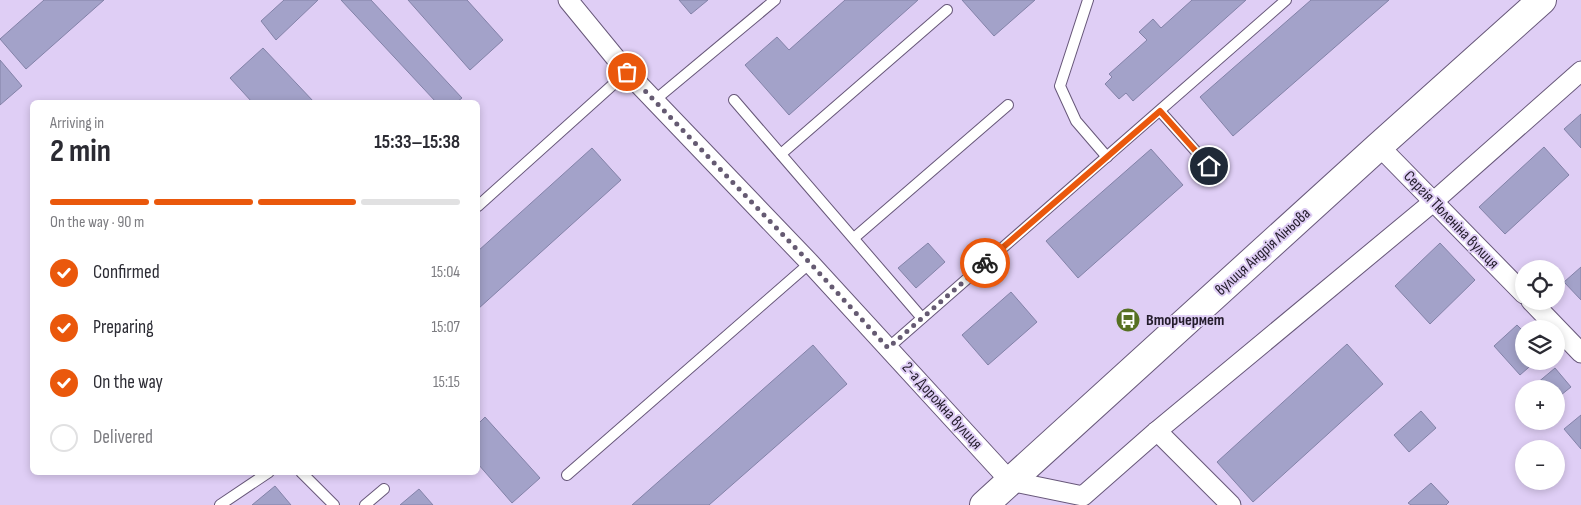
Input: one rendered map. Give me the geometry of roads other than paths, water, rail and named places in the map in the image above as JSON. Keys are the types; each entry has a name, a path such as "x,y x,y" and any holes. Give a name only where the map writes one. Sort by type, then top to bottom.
{"main road":[{"name":"вулиця Андрія Ліньова","path":"984,505 1542,0"}],"street":[{"name":"2-а Дорожна вулиця","path":"568,0 627,72 810,263 1010,481"},
{"path":"1010,481 1085,500 1157,431 1433,202 1581,71"},
{"name":"Сергія Тюленіна вулиця","path":"1379,146 1515,285"},
{"path":"1539,310 1581,353"},
{"path":"1157,431 1231,505"}],"lane":[{"path":"655,100 775,0"},
{"path":"1088,0 1060,86 1076,121 1107,157"},
{"path":"888,348 1286,0"},
{"path":"781,154 947,10"},
{"path":"480,204 627,72"},
{"path":"734,100 922,318"},
{"path":"854,238 1008,105"},
{"path":"1160,111 1209,166"},
{"path":"567,475 810,263"},
{"path":"220,505 265,475"},
{"path":"304,475 334,505"},
{"path":"366,505 384,490"}],"place":[{"name":"Вторчермет","path":"1128,320"}]}
